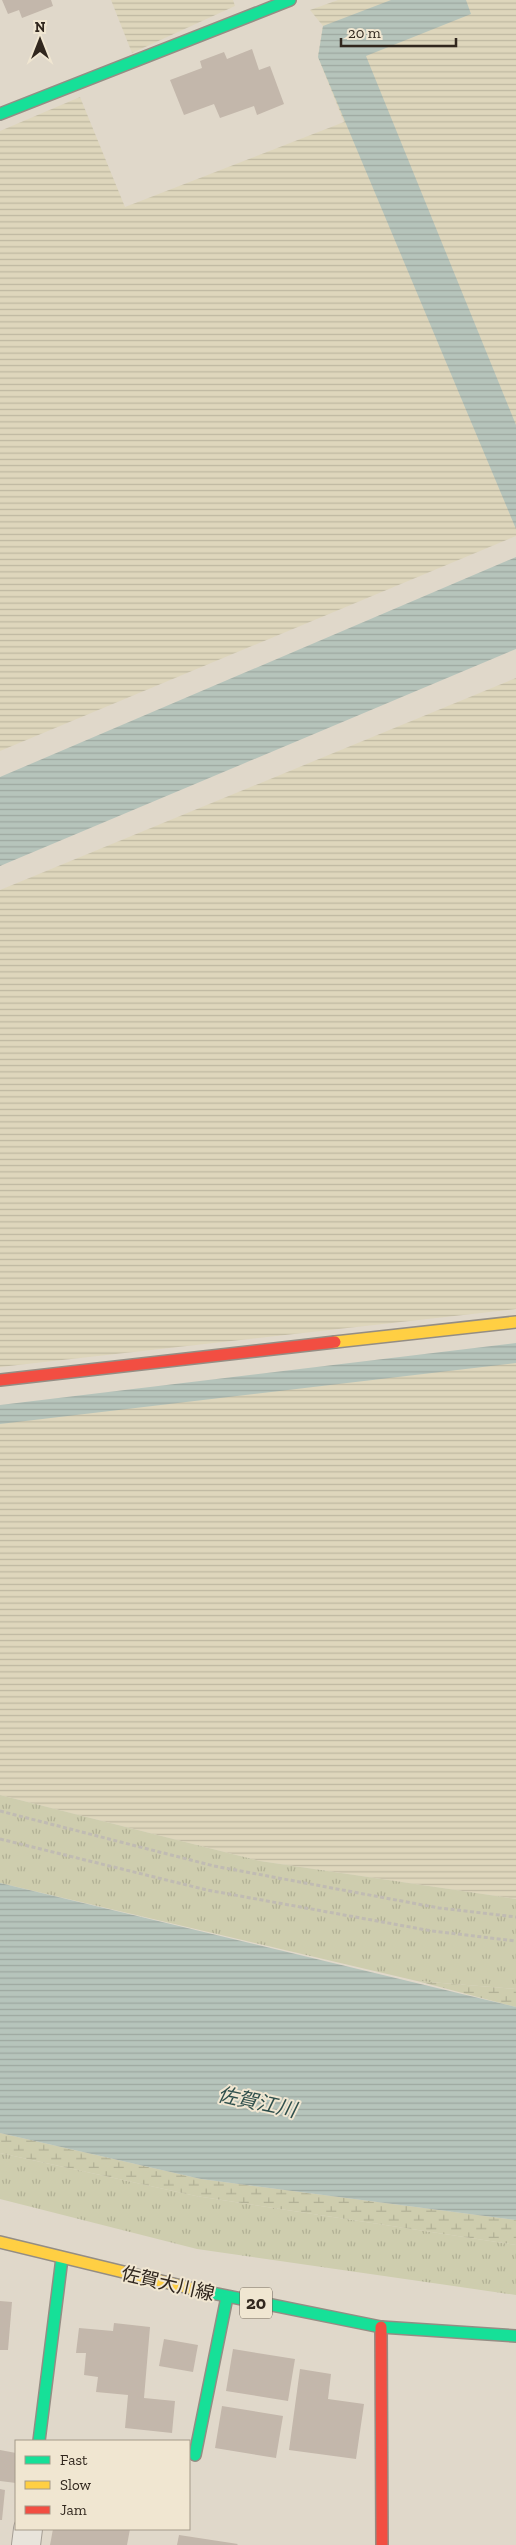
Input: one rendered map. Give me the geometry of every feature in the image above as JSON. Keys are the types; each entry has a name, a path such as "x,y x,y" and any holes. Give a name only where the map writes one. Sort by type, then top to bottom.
{"street":[{"path":"0,114 290,0"},
{"path":"0,1380 516,1322"},
{"name":"佐賀大川線","path":"0,2242 227,2297 381,2327 516,2336"},
{"path":"39,2440 62,2258"},
{"path":"195,2456 227,2297"},
{"path":"381,2327 382,2545"},
{"path":"26,2545 28,2530"}],"path":[{"path":"0,1811 214,1866 439,1908 516,1917"},
{"path":"0,1839 207,1890 432,1931 516,1941"}],"shaded area":[{"path":"111,0 233,0 235,6 132,53"},
{"path":"338,0 516,0 516,536 0,751 0,131 80,97 125,207 344,122 318,57 323,26 310,10"},
{"path":"516,678 516,1309 0,1367 0,890"},
{"path":"516,1353 516,1899 260,1861 0,1795 0,1415"}],"green space":[{"path":"0,1795 260,1861 516,1899 516,1989 417,1981 0,1883"},
{"path":"417,1981 516,1989 516,2007"},
{"path":"0,2133 201,2179 516,2220 516,2245 196,2196 0,2153"},
{"path":"0,2153 196,2196 516,2245 516,2295 197,2249 0,2199"}],"water":[{"path":"391,0 466,0 471,14 366,56 516,425 516,529 318,57 323,26"},
{"path":"516,557 516,649 0,866 0,777"},
{"path":"516,1343 516,1363 0,1424 0,1405"},
{"name":"佐賀江川","path":"0,1883 516,2007 516,2220 201,2179 0,2133"}],"building":[{"path":"2,0 51,0 53,6 22,18 19,10 8,14"},
{"path":"252,49 259,70 270,66 284,104 257,115 254,106 220,118 214,104 184,115 170,80 202,68 200,61 224,52 227,59"},
{"path":"0,2301 12,2302 8,2350 0,2350"},
{"path":"114,2323 150,2327 144,2398 175,2401 172,2433 125,2428 128,2395 96,2392 98,2377 84,2375 86,2353 76,2353 79,2328 113,2331"},
{"path":"164,2339 198,2345 193,2372 159,2366"},
{"path":"233,2349 295,2359 288,2401 226,2391"},
{"path":"300,2369 331,2374 328,2399 364,2404 356,2459 289,2450"},
{"path":"222,2406 283,2416 276,2458 215,2448"},
{"path":"0,2450 15,2453 15,2483 0,2481"},
{"path":"0,2489 5,2490 2,2520 0,2520"},
{"path":"53,2530 130,2530 127,2545 50,2545"},
{"path":"179,2535 238,2544 177,2545"}],"traffic: fast":[{"path":"0,114 290,0"},
{"path":"39,2440 62,2258"},
{"path":"202,2291 381,2327 516,2336"},
{"path":"195,2455 227,2297"}],"traffic: slow":[{"path":"335,1342 516,1322"},
{"path":"0,2242 202,2291"}],"traffic: jam":[{"path":"0,1380 335,1342"},
{"path":"381,2327 382,2545"}]}
